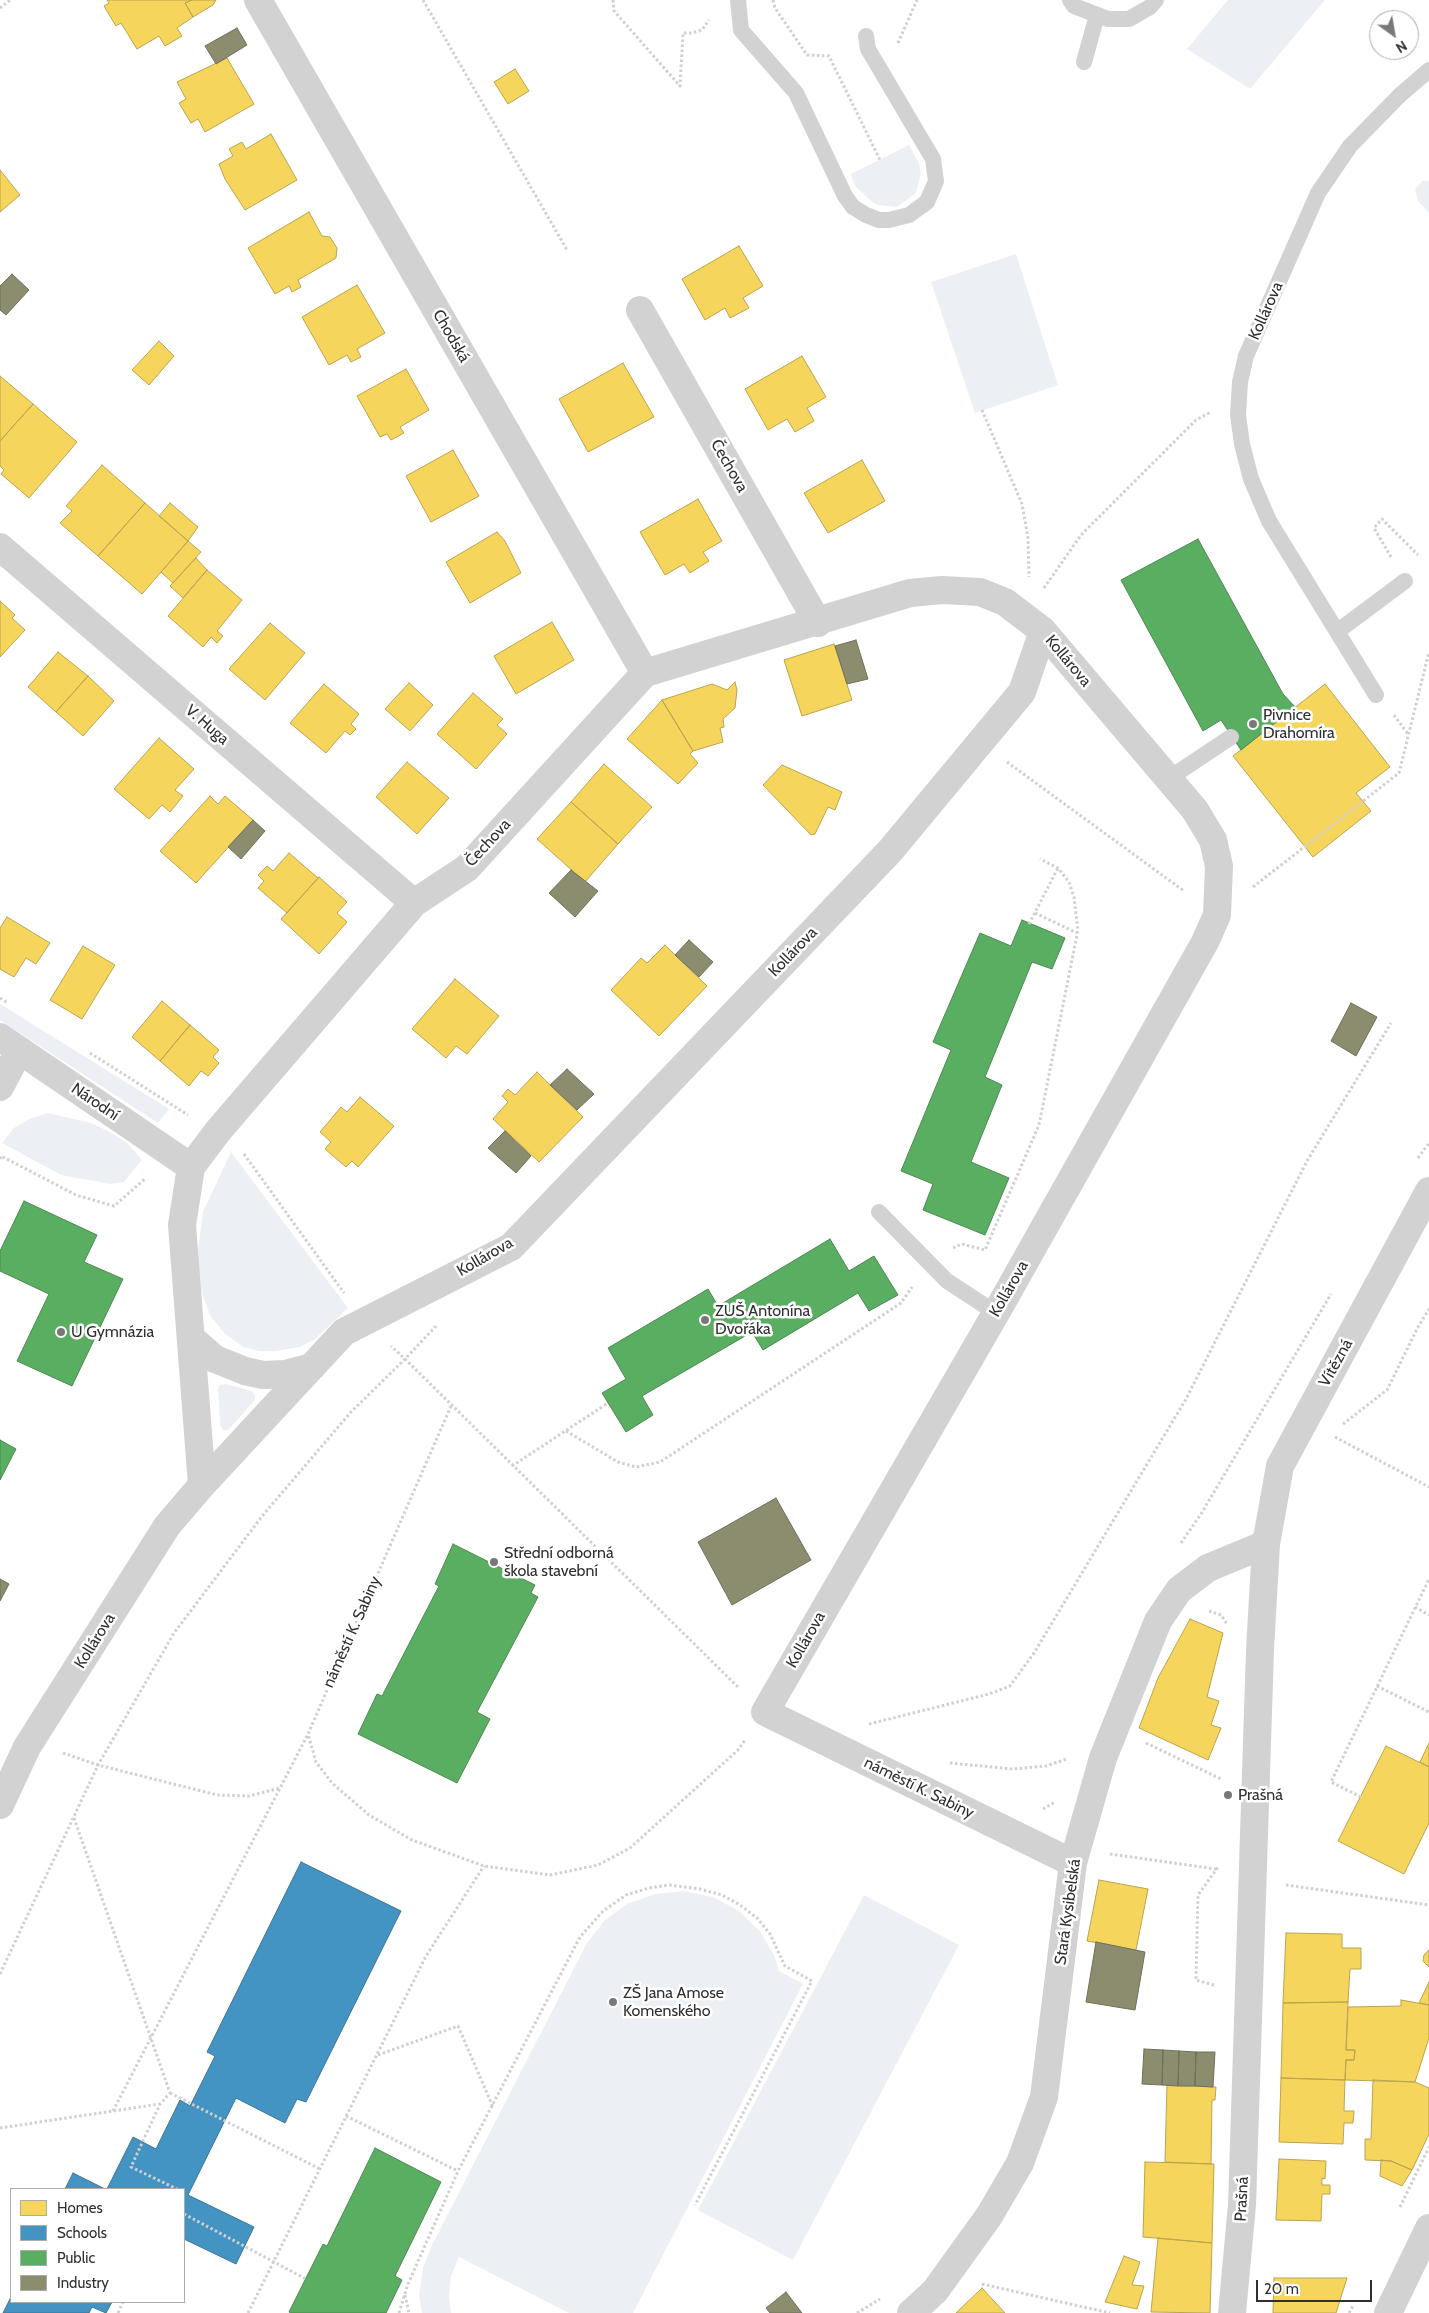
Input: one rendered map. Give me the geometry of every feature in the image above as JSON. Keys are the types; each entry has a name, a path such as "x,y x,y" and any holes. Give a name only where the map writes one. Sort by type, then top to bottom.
{"street":[{"name":"Chodská","path":"258,0 645,673"},
{"name":"Čechova","path":"640,310 818,623"},
{"name":"V. Huga","path":"0,546 414,903"},
{"path":"645,673 818,623 910,593 942,590 980,592 1035,616"},
{"name":"Kollárova","path":"0,1805 27,1747 167,1526 202,1485 344,1332 511,1247 890,851 1022,692 1035,616"},
{"name":"Kollárova","path":"764,1712 996,1313 1206,942 1216,915 1219,866 1213,840 1195,810 1035,616"},
{"name":"Čechova","path":"191,1167 218,1130 414,903 467,868 645,673"},
{"path":"0,1087 10,1044"},
{"name":"Národní","path":"10,1044 191,1167"},
{"path":"191,1167 182,1225 202,1485"},
{"name":"Vítězná","path":"1266,1544 1280,1466 1429,1190"},
{"path":"190,1338 215,1358 245,1371 263,1375 286,1374 312,1367"},
{"name":"Stará Kysibelská","path":"911,2313 935,2291 989,2216 1020,2163 1044,2097 1073,1863 1103,1758 1158,1621 1179,1590 1208,1568 1266,1544"},
{"name":"Prašná","path":"1232,2313 1242,2206 1259,1687 1266,1544"},
{"name":"náměstí K. Sabiny","path":"764,1712 1073,1863"},
{"path":"1388,2313 1429,2228"}],"lane":[{"path":"738,0 741,30 796,93 845,196 853,207 879,220 909,215 927,202 936,181 933,159 868,49 866,36"},
{"path":"1070,0 1074,6 1108,19 1129,18 1150,7 1156,0"},
{"path":"1084,62 1097,16"},
{"name":"Kollárova","path":"1376,695 1269,521 1251,479 1238,415 1240,382 1246,356 1318,193 1350,146 1400,95 1429,70"},
{"path":"1338,631 1405,581"},
{"path":"1168,779 1231,737"},
{"path":"879,1212 947,1281 996,1313"}],"path":[{"path":"0,8 10,0"},
{"path":"423,0 567,250"},
{"path":"613,0 614,11 680,86 683,33 692,34 702,30 709,23 710,16"},
{"path":"773,0 774,8 807,55 829,56 880,160"},
{"path":"884,76 917,0"},
{"path":"982,410 1022,504 1028,538 1029,575 1035,616"},
{"path":"1035,616 1081,535 1196,420 1214,410 1238,415"},
{"path":"1405,581 1374,528 1382,520 1420,557"},
{"path":"980,742 1216,915 1399,773 1429,652"},
{"path":"566,1431 618,1462 636,1467 660,1462 901,1303 929,1262 962,1244 985,1250 1038,1125 1077,933 1074,897 1069,882 1058,868 1040,859"},
{"path":"1030,924 1058,868"},
{"path":"1035,913 1077,933"},
{"path":"0,998 16,1008"},
{"path":"821,1740 885,1719 989,1694 1010,1686 1034,1654 1186,1399 1307,1161 1392,1023"},
{"path":"0,1159 2,1156 76,1195 114,1206 148,1176 188,1115 82,1048"},
{"path":"1429,1309 1387,1390 1330,1435 1429,1487"},
{"path":"308,1734 316,1762 332,1783 370,1815 412,1840 484,1866 550,1875 598,1865 630,1848 738,1750 764,1712 451,1406 406,1359"},
{"path":"512,1466 608,1403"},
{"name":"náměstí K. Sabiny","path":"113,2111 308,1734 451,1406"},
{"path":"1361,1797 1331,1782 1429,1578"},
{"path":"1415,1607 1429,1615"},
{"path":"1377,1686 1429,1712"},
{"path":"1140,1740 1227,1782"},
{"path":"27,1747 54,1750 98,1765 217,1795 249,1796 280,1788"},
{"path":"941,1763 961,1762 1013,1769 1046,1766 1065,1760 1082,1750 1103,1758"},
{"path":"74,1818 170,2093 320,2169"},
{"path":"1102,1853 1216,1869"},
{"path":"248,2313 426,1956 484,1866"},
{"path":"1279,1884 1429,1905"},
{"path":"399,2313 405,2294 458,2171 580,1937 603,1911 626,1895 649,1888 669,1885 700,1888 722,1895 758,1919 770,1934 785,1966 812,1981 695,2205"},
{"path":"377,2055 458,2026 493,2107"},
{"path":"170,2093 160,2104 131,2167 175,2188"},
{"path":"0,2128 160,2104"},
{"path":"346,2116 458,2171"},
{"path":"185,2215 306,2279"},
{"path":"976,2283 1110,2313"},
{"path":"405,2294 409,2313"}],"shaded area":[{"path":"1228,0 1325,0 1250,89 1187,49"},
{"path":"909,145 919,163 921,173 916,193 897,207 877,205 855,186 851,174"},
{"path":"1422,181 1429,181 1429,213 1418,201 1415,189"},
{"path":"1016,254 1058,385 975,413 931,282"},
{"path":"0,1004 169,1109 158,1123 0,1020"},
{"path":"48,1113 91,1123 108,1131 126,1142 142,1160 124,1182 110,1184 61,1175 2,1143 14,1128 29,1119"},
{"path":"231,1152 348,1308 315,1339 300,1347 276,1351 259,1351 243,1347 224,1333 210,1315 200,1288 196,1265 203,1212"},
{"path":"226,1384 252,1391 255,1395 255,1400 228,1430 223,1430 220,1425 218,1389 220,1385"},
{"path":"684,1891 713,1897 739,1911 760,1931 775,1957 779,1971 803,1984 633,2313 569,2313 459,2257 451,2276 449,2295 451,2313 422,2313 419,2296 423,2268 432,2245 587,1943 604,1921 627,1904 655,1894"},
{"path":"864,1895 959,1945 793,2260 698,2210"}],"building: Homes":[{"path":"107,0 192,0 185,3 193,17 177,28 182,36 165,46 159,36 137,49 121,23 116,26 104,6 109,3"},
{"path":"192,0 216,0 213,5 193,17 185,3"},
{"path":"227,58 254,104 205,132 198,119 191,123 179,103 186,99 177,82"},
{"path":"515,69 529,91 508,104 494,82"},
{"path":"271,134 297,180 245,210 225,179 219,164 233,156 229,149 242,142 246,149"},
{"path":"0,170 20,195 0,212"},
{"path":"309,212 322,236 330,237 337,248 336,258 298,280 301,287 292,292 289,286 275,294 248,248"},
{"path":"739,246 763,286 743,298 749,308 730,318 725,308 705,320 682,279"},
{"path":"357,285 385,333 357,349 361,357 351,362 347,355 329,365 302,317"},
{"path":"159,341 174,356 149,385 132,370"},
{"path":"802,356 826,397 807,408 814,421 795,432 787,419 768,430 745,389"},
{"path":"623,363 654,417 588,452 559,399"},
{"path":"406,369 429,410 400,427 404,433 391,440 387,434 380,437 357,396"},
{"path":"0,376 33,404 0,441"},
{"path":"33,404 77,442 29,498 1,474 4,470 0,466 0,441"},
{"path":"453,450 479,496 431,522 406,476"},
{"path":"862,460 885,501 828,533 804,493"},
{"path":"102,465 145,503 98,556 60,523 72,511 66,506"},
{"path":"698,499 722,541 703,552 709,561 690,573 684,564 665,575 640,532"},
{"path":"145,503 188,541 142,594 98,556"},
{"path":"170,503 198,527 188,541 159,516"},
{"path":"497,532 505,541 521,573 470,603 446,562"},
{"path":"188,541 201,552 173,583 161,572"},
{"path":"196,558 207,570 183,598 170,586"},
{"path":"207,570 242,600 217,631 223,636 217,643 211,637 203,647 168,616"},
{"path":"0,601 15,615 12,618 25,630 0,657"},
{"path":"552,622 574,660 516,694 494,656"},
{"path":"270,623 305,653 265,700 229,669"},
{"path":"834,644 852,700 802,716 784,660"},
{"path":"58,652 88,676 56,712 28,687"},
{"path":"88,676 114,701 83,736 56,712"},
{"path":"735,682 737,690 735,708 723,719 724,727 720,728 723,742 693,751 662,700 712,684 727,690"},
{"path":"409,683 433,705 410,731 385,709"},
{"path":"324,684 359,714 351,724 356,729 350,735 345,731 326,753 290,723"},
{"path":"1325,684 1390,767 1356,793 1371,811 1313,857 1233,756"},
{"path":"473,693 503,719 497,725 507,734 476,769 437,734"},
{"path":"662,700 693,751 690,754 698,763 678,784 627,739"},
{"path":"159,738 194,769 175,790 183,796 170,812 162,805 149,819 114,789"},
{"path":"407,762 449,798 417,834 376,797"},
{"path":"604,764 652,807 618,844 571,802"},
{"path":"782,765 842,792 835,810 828,807 815,834 811,835 763,785"},
{"path":"210,796 218,804 225,796 253,820 196,883 160,851"},
{"path":"571,802 618,844 585,882 537,839"},
{"path":"289,853 318,878 287,913 258,888 264,881 258,875 267,866 273,871"},
{"path":"319,877 347,902 337,913 347,922 319,954 281,919"},
{"path":"7,917 50,943 36,964 26,958 14,977 0,969 0,928"},
{"path":"665,945 707,986 659,1036 611,990 641,958 647,963"},
{"path":"83,946 115,965 82,1019 50,1000"},
{"path":"455,979 499,1016 467,1054 456,1046 446,1058 412,1029"},
{"path":"162,1001 190,1025 160,1061 132,1037"},
{"path":"190,1025 219,1050 213,1057 219,1063 208,1076 201,1071 189,1086 160,1061"},
{"path":"537,1072 583,1117 539,1162 493,1119 508,1102 502,1096 508,1089 515,1095"},
{"path":"360,1097 394,1126 358,1167 352,1161 346,1167 325,1149 331,1142 320,1132 341,1107 347,1112"},
{"path":"1190,1619 1223,1633 1207,1697 1219,1701 1211,1725 1221,1728 1208,1760 1139,1728 1158,1678"},
{"path":"1429,1743 1429,1767 1420,1762"},
{"path":"1386,1746 1429,1767 1429,1823 1404,1874 1338,1841"},
{"path":"1099,1880 1148,1889 1136,1950 1087,1941"},
{"path":"1286,1933 1342,1934 1342,1948 1361,1948 1361,1969 1350,1969 1348,2002 1283,2003"},
{"path":"1429,1950 1429,1967 1423,1961 1424,1955"},
{"path":"1429,1982 1429,2005 1419,2003"},
{"path":"1401,2000 1429,2005 1429,2038 1415,2082 1345,2080 1346,2060 1354,2060 1355,2050 1346,2050 1348,2007 1401,2006"},
{"path":"1348,2002 1346,2050 1355,2050 1354,2060 1346,2060 1345,2080 1281,2078 1283,2003"},
{"path":"1281,2078 1345,2080 1344,2111 1354,2111 1353,2123 1344,2123 1343,2144 1279,2142"},
{"path":"1373,2080 1415,2082 1429,2088 1429,2134 1412,2170 1391,2161 1365,2160 1365,2139 1371,2139"},
{"path":"1167,2085 1216,2087 1215,2100 1212,2100 1211,2164 1165,2162"},
{"path":"1279,2159 1326,2161 1325,2179 1322,2178 1322,2185 1330,2185 1330,2194 1322,2194 1321,2221 1276,2220"},
{"path":"1381,2160 1391,2161 1412,2170 1402,2186 1380,2176"},
{"path":"1145,2162 1214,2164 1212,2243 1143,2237"},
{"path":"1158,2238 1212,2243 1210,2313 1151,2312"},
{"path":"1124,2256 1140,2262 1132,2285 1144,2286 1137,2309 1105,2302"},
{"path":"1274,2278 1347,2278 1336,2313 1273,2313"},
{"path":"982,2288 1005,2313 956,2313"}],"building: Schools":[{"path":"301,1862 401,1911 306,2102 297,2099 285,2123 236,2098 188,2195 254,2227 236,2264 185,2239 185,2188 108,2188 133,2137 156,2149 180,2100 190,2106 215,2056 207,2052"},
{"path":"73,2173 103,2188 66,2188"},
{"path":"10,2299 10,2303 111,2303 106,2313 92,2307 89,2313 3,2313"}],"building: Public":[{"path":"1198,539 1283,694 1295,707 1241,750 1221,720 1203,731 1121,580"},
{"path":"1022,920 1065,938 1052,969 1032,962 985,1077 1002,1085 971,1162 1009,1178 985,1235 923,1210 933,1184 901,1171 951,1050 933,1042 980,933 1011,946"},
{"path":"24,1201 97,1235 84,1262 123,1279 72,1386 17,1361 49,1294 0,1271 0,1251"},
{"path":"830,1239 849,1271 874,1256 898,1295 869,1311 858,1293 763,1350 752,1332 642,1396 653,1415 626,1432 602,1393 626,1379 608,1348 708,1289 718,1306"},
{"path":"0,1440 16,1449 0,1480"},
{"path":"453,1544 535,1585 531,1593 538,1597 477,1712 490,1719 457,1783 358,1734 377,1694 382,1696 439,1586 435,1584"},
{"path":"375,2148 441,2182 395,2276 402,2280 386,2313 289,2312 323,2244 327,2246"}],"building: Industry":[{"path":"237,28 247,45 216,64 205,46"},
{"path":"12,274 29,290 6,315 0,310 0,286"},
{"path":"856,640 868,679 847,684 835,646"},
{"path":"253,820 265,831 241,859 228,847"},
{"path":"571,870 598,891 575,917 549,893"},
{"path":"689,940 713,962 699,977 675,955"},
{"path":"1351,1003 1377,1017 1356,1056 1331,1041"},
{"path":"567,1069 594,1094 577,1110 550,1085"},
{"path":"505,1131 531,1156 516,1173 488,1148"},
{"path":"776,1498 811,1560 732,1605 698,1542"},
{"path":"0,1579 9,1584 0,1601"},
{"path":"1096,1942 1145,1952 1135,2010 1086,2002"},
{"path":"1144,2049 1163,2050 1162,2085 1142,2084"},
{"path":"1163,2050 1179,2051 1178,2086 1162,2085"},
{"path":"1179,2051 1196,2052 1195,2086 1178,2086"},
{"path":"1196,2052 1215,2052 1213,2087 1195,2086"},
{"path":"786,2292 802,2313 770,2313 766,2308"}],"place":[{"name":"Pivnice Drahomíra","path":"1253,724"},
{"name":"ZUŠ Antonína Dvořáka","path":"705,1320"},
{"name":"U Gymnázia","path":"61,1332"},
{"name":"Střední odborná škola stavební","path":"494,1562"},
{"name":"Prašná","path":"1228,1795"},
{"name":"ZŠ Jana Amose Komenského","path":"613,2002"}]}
